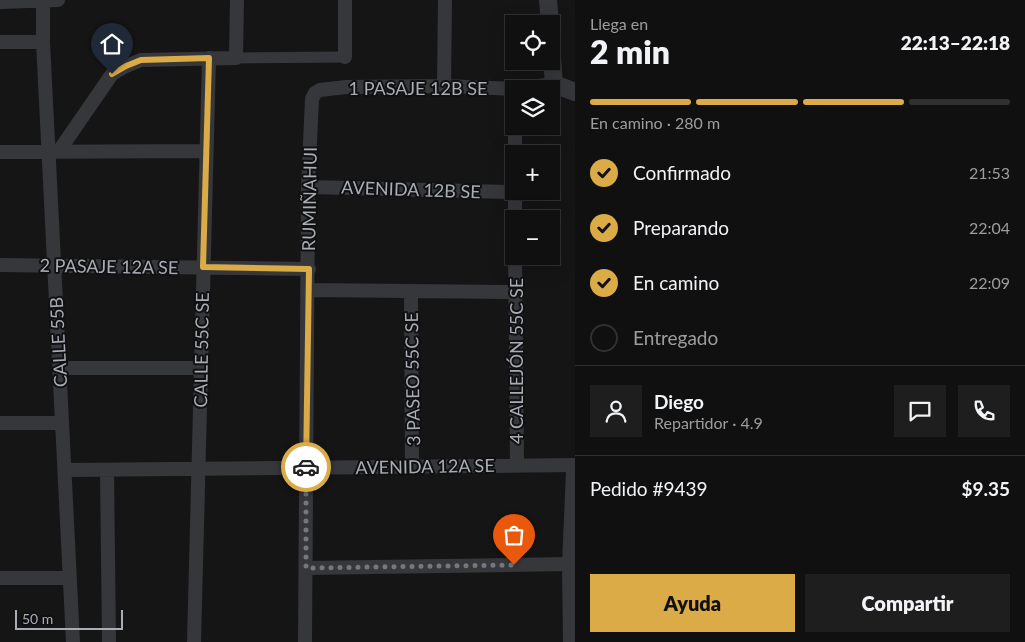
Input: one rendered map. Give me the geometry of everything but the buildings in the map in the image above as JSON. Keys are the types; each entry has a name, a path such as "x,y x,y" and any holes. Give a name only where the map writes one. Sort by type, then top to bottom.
{"street":[{"path":"0,2 58,0"},
{"path":"236,0 236,58"},
{"path":"53,151 112,74 141,60 345,57 345,0"},
{"path":"444,86 445,0"},
{"path":"548,0 549,15"},
{"name":"CALLE 55B","path":"43,1 43,42 53,151 54,264 73,642"},
{"path":"0,42 43,42"},
{"name":"CALLE 55C SE","path":"194,642 209,58"},
{"name":"1 PASAJE 12B SE","path":"320,90 346,87 444,86 505,89"},
{"name":"1 PASAJE 12B SE","path":"560,86 575,92"},
{"name":"RUMIÑAHUI","path":"305,642 307,290 309,269 308,187 312,99 315,93 320,90"},
{"path":"0,152 206,151"},
{"name":"AVENIDA 12B SE","path":"308,187 505,192"},
{"name":"2 PASAJE 12A SE","path":"0,265 54,264 309,269"},
{"name":"4 CALLEJÓN 55C SE","path":"515,265 517,465"},
{"path":"307,290 516,292"},
{"name":"3 PASEO 55C SE","path":"411,291 412,466"},
{"path":"60,368 200,368"},
{"path":"0,423 62,423"},
{"name":"AVENIDA 12A SE","path":"65,470 575,465"},
{"path":"107,470 109,642"},
{"path":"572,642 571,564 575,471"},
{"path":"306,568 571,564"},
{"path":"0,578 70,578"}],"way so far":[{"path":"306,467 306,568 514,565"}],"route":[{"path":"112,74 141,60 209,58 203,267 309,269 307,290 306,467"}]}
